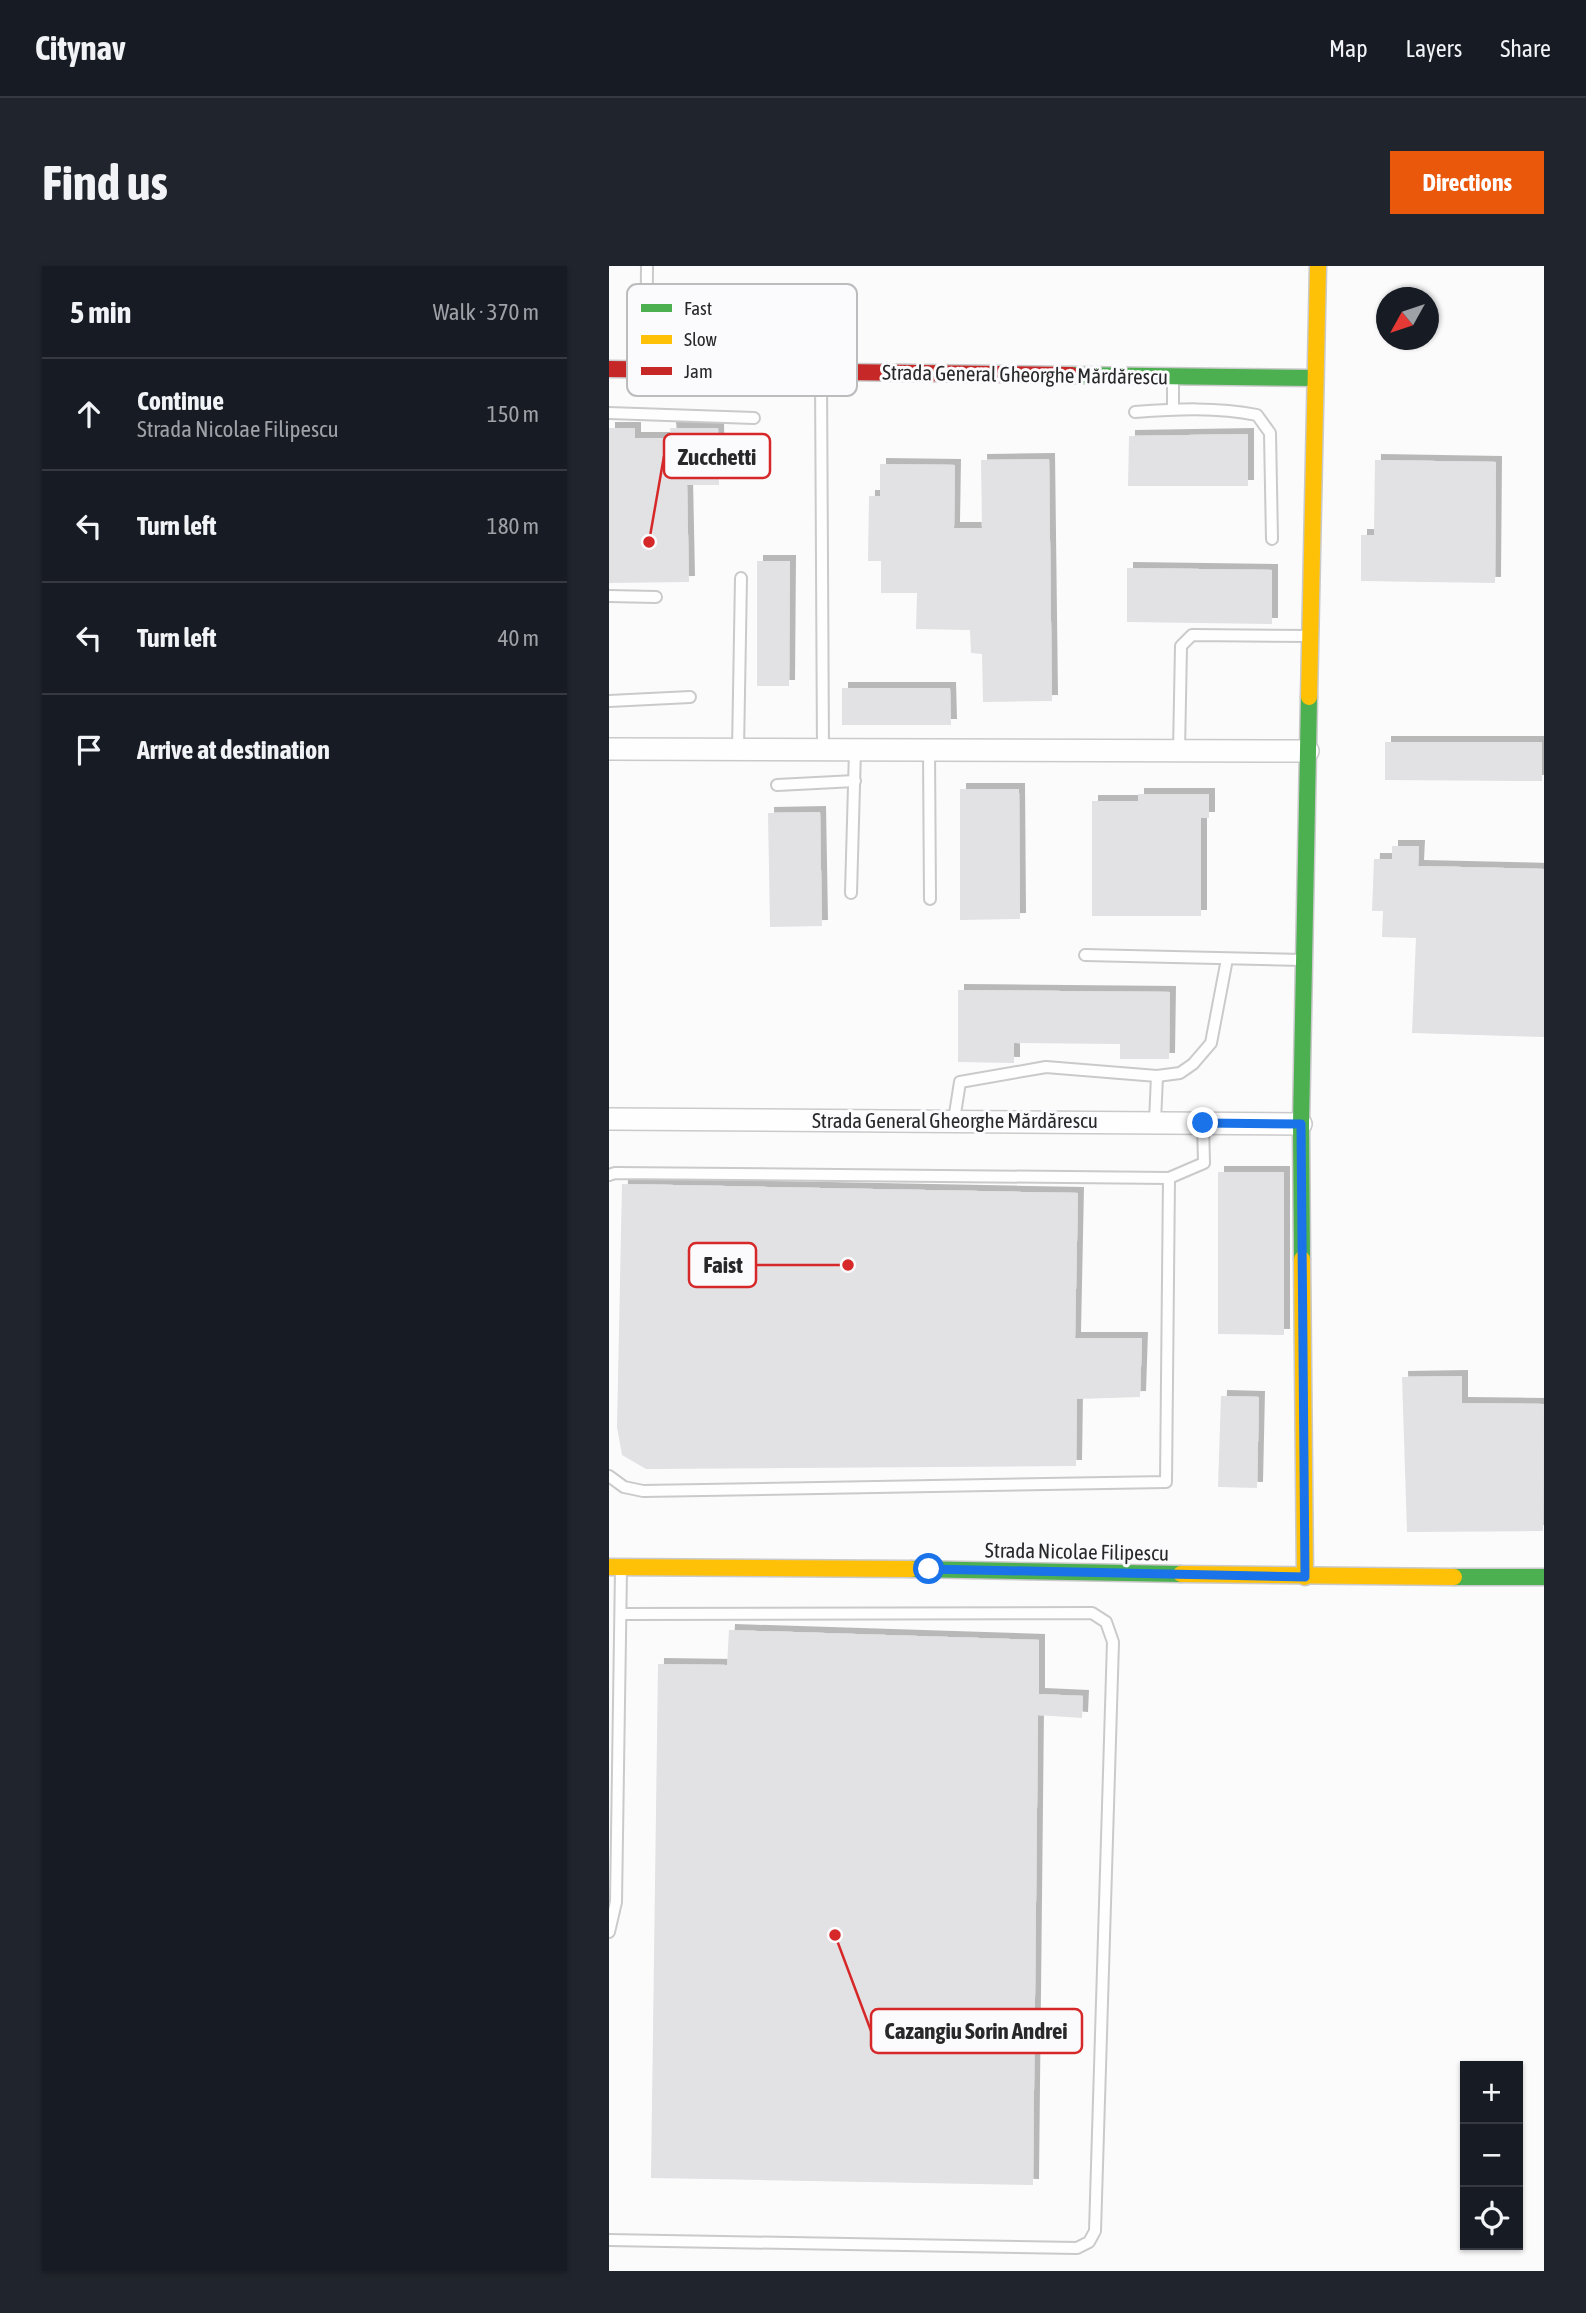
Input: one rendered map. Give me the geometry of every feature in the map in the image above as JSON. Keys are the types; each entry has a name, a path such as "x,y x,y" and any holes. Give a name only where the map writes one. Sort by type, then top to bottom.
{"street":[{"path":"1305,1577 1301,1124 1318,266"},
{"name":"Strada General Gheorghe Mărdărescu","path":"609,369 627,369"},
{"name":"Strada General Gheorghe Mărdărescu","path":"857,372 1315,378"},
{"path":"609,749 1308,751"},
{"name":"Strada General Gheorghe Mărdărescu","path":"609,1119 1301,1124"},
{"name":"Strada Nicolae Filipescu","path":"615,1567 929,1569 1305,1577 1544,1577"}],"lane":[{"path":"647,266 647,284"},
{"path":"1173,376 1173,409"},
{"path":"821,396 823,750"},
{"path":"1135,412 1173,409 1230,410 1257,415 1270,433 1272,538"},
{"path":"609,413 754,418"},
{"path":"738,750 741,578"},
{"path":"609,596 656,597"},
{"path":"1179,751 1181,646 1185,640 1192,635 1311,636"},
{"path":"609,701 690,697"},
{"path":"851,893 855,750"},
{"path":"929,750 930,899"},
{"path":"777,785 855,780"},
{"path":"1085,955 1306,960"},
{"path":"954,1120 960,1082 1046,1067 1157,1076 1180,1073 1193,1064 1211,1043 1227,960"},
{"path":"1155,1122 1157,1076"},
{"path":"609,1175 1169,1178 1204,1163 1203,1123"},
{"path":"609,1476 624,1488 643,1491 1165,1482 1169,1178"},
{"path":"609,1932 615,1902 621,1614 615,1567"},
{"path":"609,2240 1077,2248 1089,2242 1094,2231 1113,1642 1105,1622 1092,1613 621,1614"}],"building":[{"path":"609,428 635,428 635,438 671,438 670,428 718,428 719,485 687,485 689,582 609,583"},
{"path":"1248,434 1248,486 1128,486 1129,436"},
{"path":"1049,459 1052,701 983,702 982,654 971,653 970,630 916,629 917,593 881,593 881,561 868,561 869,496 880,496 880,464 955,465 954,528 982,528 981,460"},
{"path":"1375,460 1496,462 1495,583 1361,581 1361,535 1374,535"},
{"path":"757,561 790,561 789,686 757,686"},
{"path":"1127,568 1272,570 1272,624 1127,622"},
{"path":"842,688 950,688 951,725 842,725"},
{"path":"1385,742 1542,742 1542,781 1385,780"},
{"path":"960,789 1019,789 1020,919 960,920"},
{"path":"1138,794 1209,794 1209,818 1201,818 1201,916 1092,916 1092,801 1138,801"},
{"path":"820,812 822,926 770,927 768,813"},
{"path":"1392,846 1419,846 1418,866 1544,869 1544,1037 1412,1033 1416,938 1382,937 1383,911 1372,911 1374,859 1392,859"},
{"path":"958,990 1170,992 1169,1059 1120,1059 1120,1044 1014,1043 1014,1063 958,1062"},
{"path":"1218,1172 1284,1172 1284,1335 1218,1334"},
{"path":"622,1184 1078,1193 1075,1338 1142,1338 1140,1397 1077,1399 1076,1466 646,1469 622,1455 617,1427"},
{"path":"1462,1376 1462,1403 1544,1404 1543,1531 1407,1532 1402,1377"},
{"path":"1221,1396 1259,1397 1257,1488 1218,1487"},
{"path":"729,1630 1039,1640 1039,1694 1083,1696 1082,1718 1038,1715 1033,2185 651,2178 658,1664 727,1665"}],"traffic: fast":[{"path":"1072,375 1315,378"},
{"path":"1302,1259 1301,1124 1309,697"},
{"path":"911,1569 1181,1574"},
{"path":"1454,1577 1544,1577"}],"traffic: slow":[{"path":"1309,697 1318,266"},
{"path":"1302,1259 1305,1577"},
{"path":"609,1567 911,1569"},
{"path":"1181,1574 1454,1577"}],"traffic: jam":[{"path":"609,369 627,369"},
{"path":"857,372 1072,375"}],"place":[{"name":"Zucchetti","path":"649,542"},
{"name":"Faist","path":"848,1265"},
{"name":"Cazangiu Sorin Andrei","path":"835,1935"}],"route":[{"path":"929,1569 1305,1577 1301,1124 1203,1123"}]}
